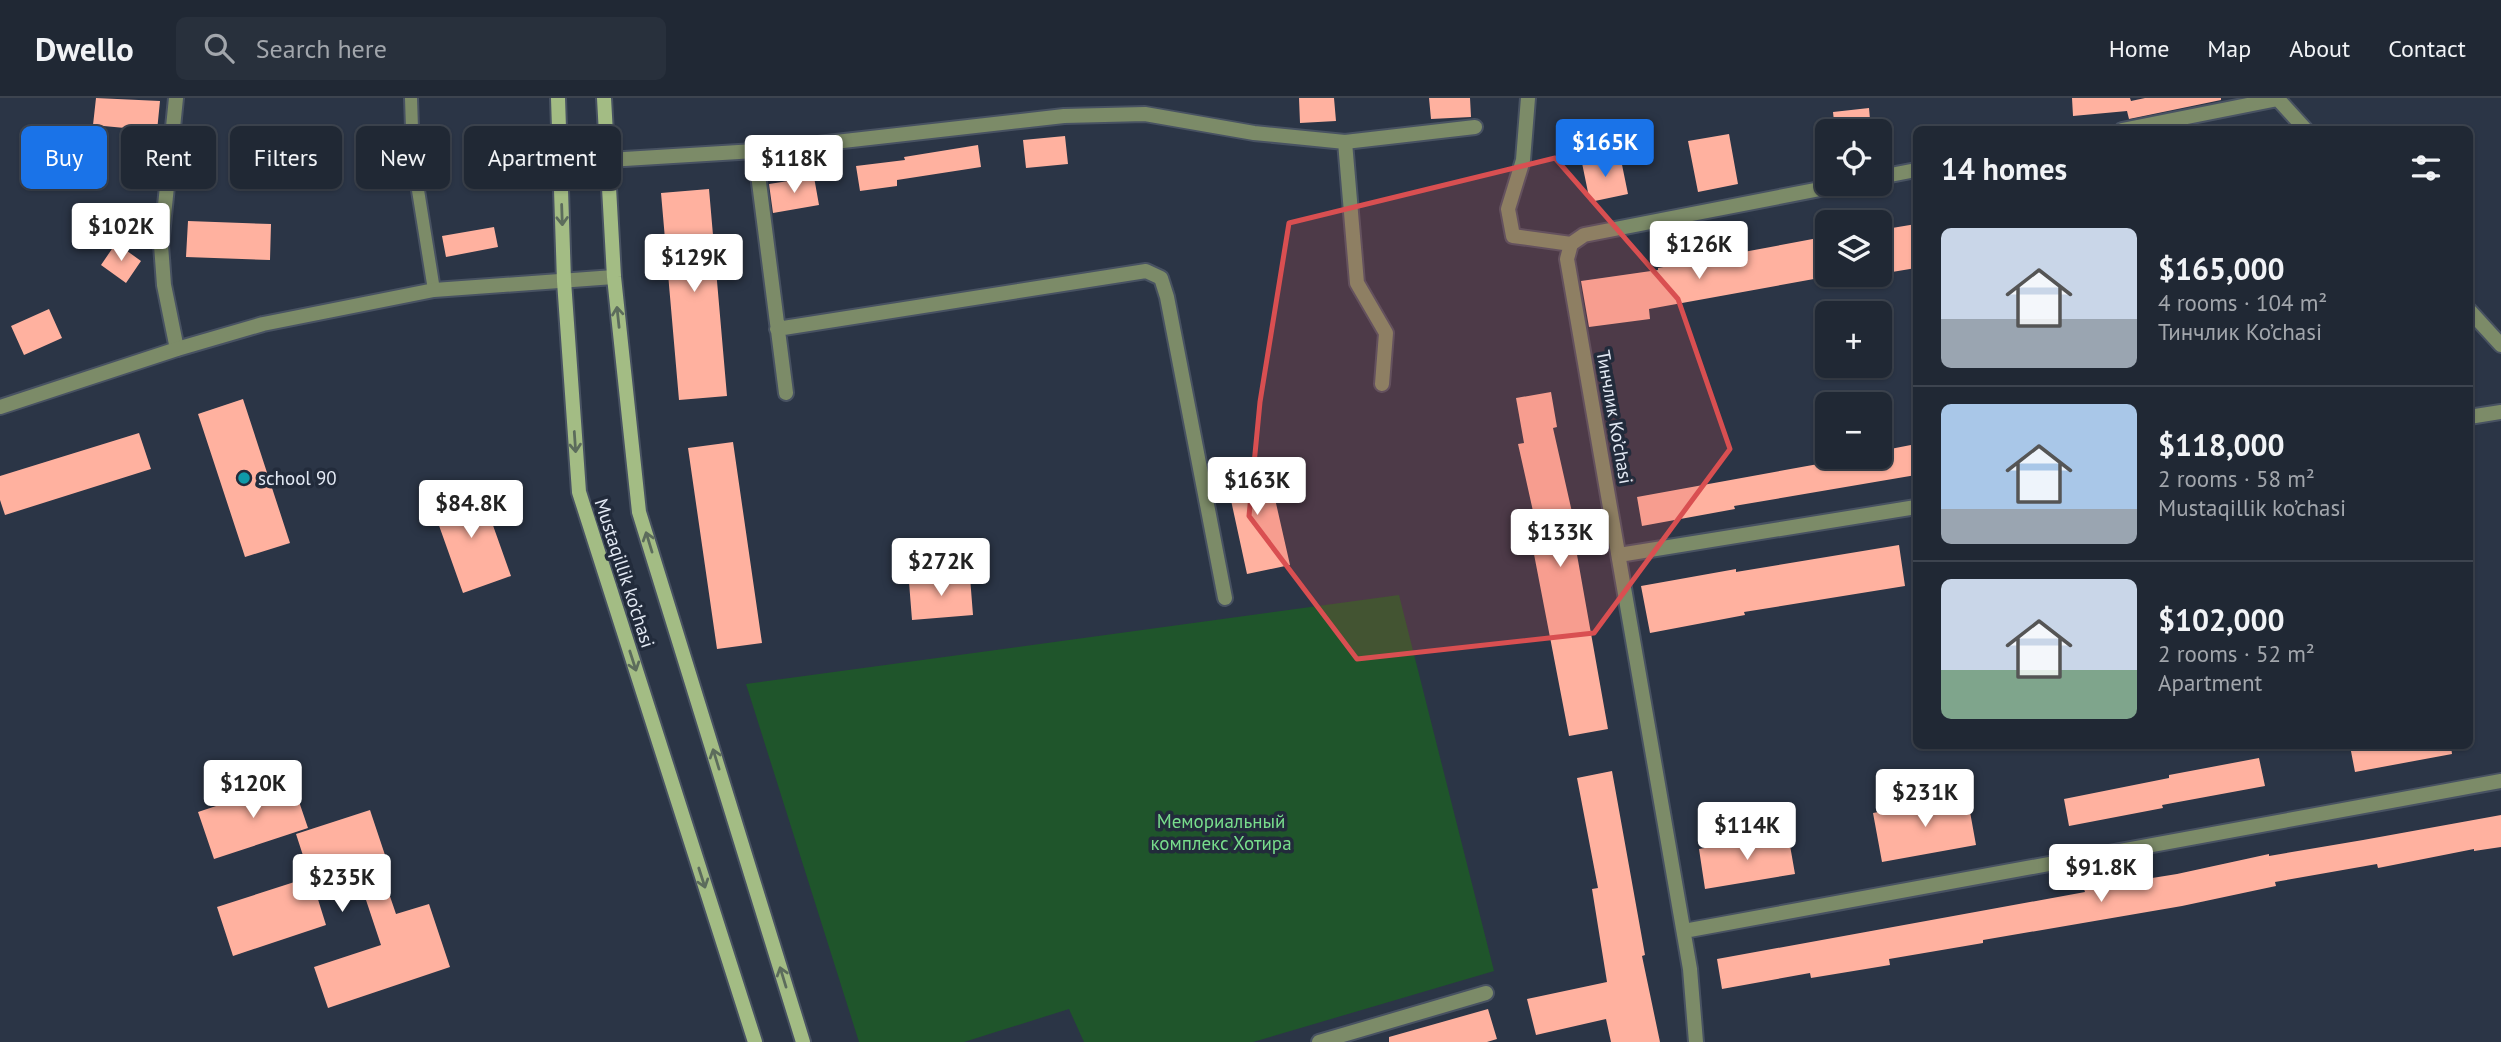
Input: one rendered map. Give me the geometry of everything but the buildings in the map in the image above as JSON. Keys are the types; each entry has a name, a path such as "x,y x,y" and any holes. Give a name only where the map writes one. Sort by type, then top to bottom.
{"main road":[{"name":"Mustaqillik ko’chasi","path":"558,98 565,281 579,492 755,1042"},
{"name":"Mustaqillik ko’chasi","path":"604,98 606,126"},
{"name":"Mustaqillik ko’chasi","path":"609,189 614,277 639,512 803,1042"}],"street":[{"path":"176,98 161,245 164,285 177,349"},
{"path":"1528,98 1523,160 1508,209 1513,236 1571,244 1584,235 1815,190"},
{"path":"2142,126 2278,98 2302,126"},
{"path":"621,159 755,151 1065,116 1145,114 1254,133 1345,142 1475,127"},
{"path":"1345,142 1357,284 1386,333 1382,384"},
{"path":"755,151 786,393"},
{"path":"1892,175 1913,171"},
{"name":"Тинчлик Ko’chasi","path":"1571,244 1567,259 1684,930 1696,1042"},
{"path":"777,329 1146,271 1161,278 1167,297 1225,598"},
{"path":"0,407 263,324 434,290 614,277"},
{"path":"2473,314 2501,345"},
{"path":"2473,416 2501,412"},
{"path":"1619,555 1913,507"},
{"path":"1684,930 2501,781"},
{"path":"1319,1042 1486,993"}],"lane":[{"path":"411,98 413,159 434,290"}],"highlighted area":[{"path":"1555,158 1678,299 1730,449 1594,633 1357,659 1249,516 1260,402 1289,223"}],"green space":[{"name":"Мемориальный комплекс Хотира","path":"1399,595 1494,971 1253,1042 1084,1042 1069,1009 964,1042 859,1042 746,684"}],"place":[{"name":"school 90","path":"244,478"}]}
